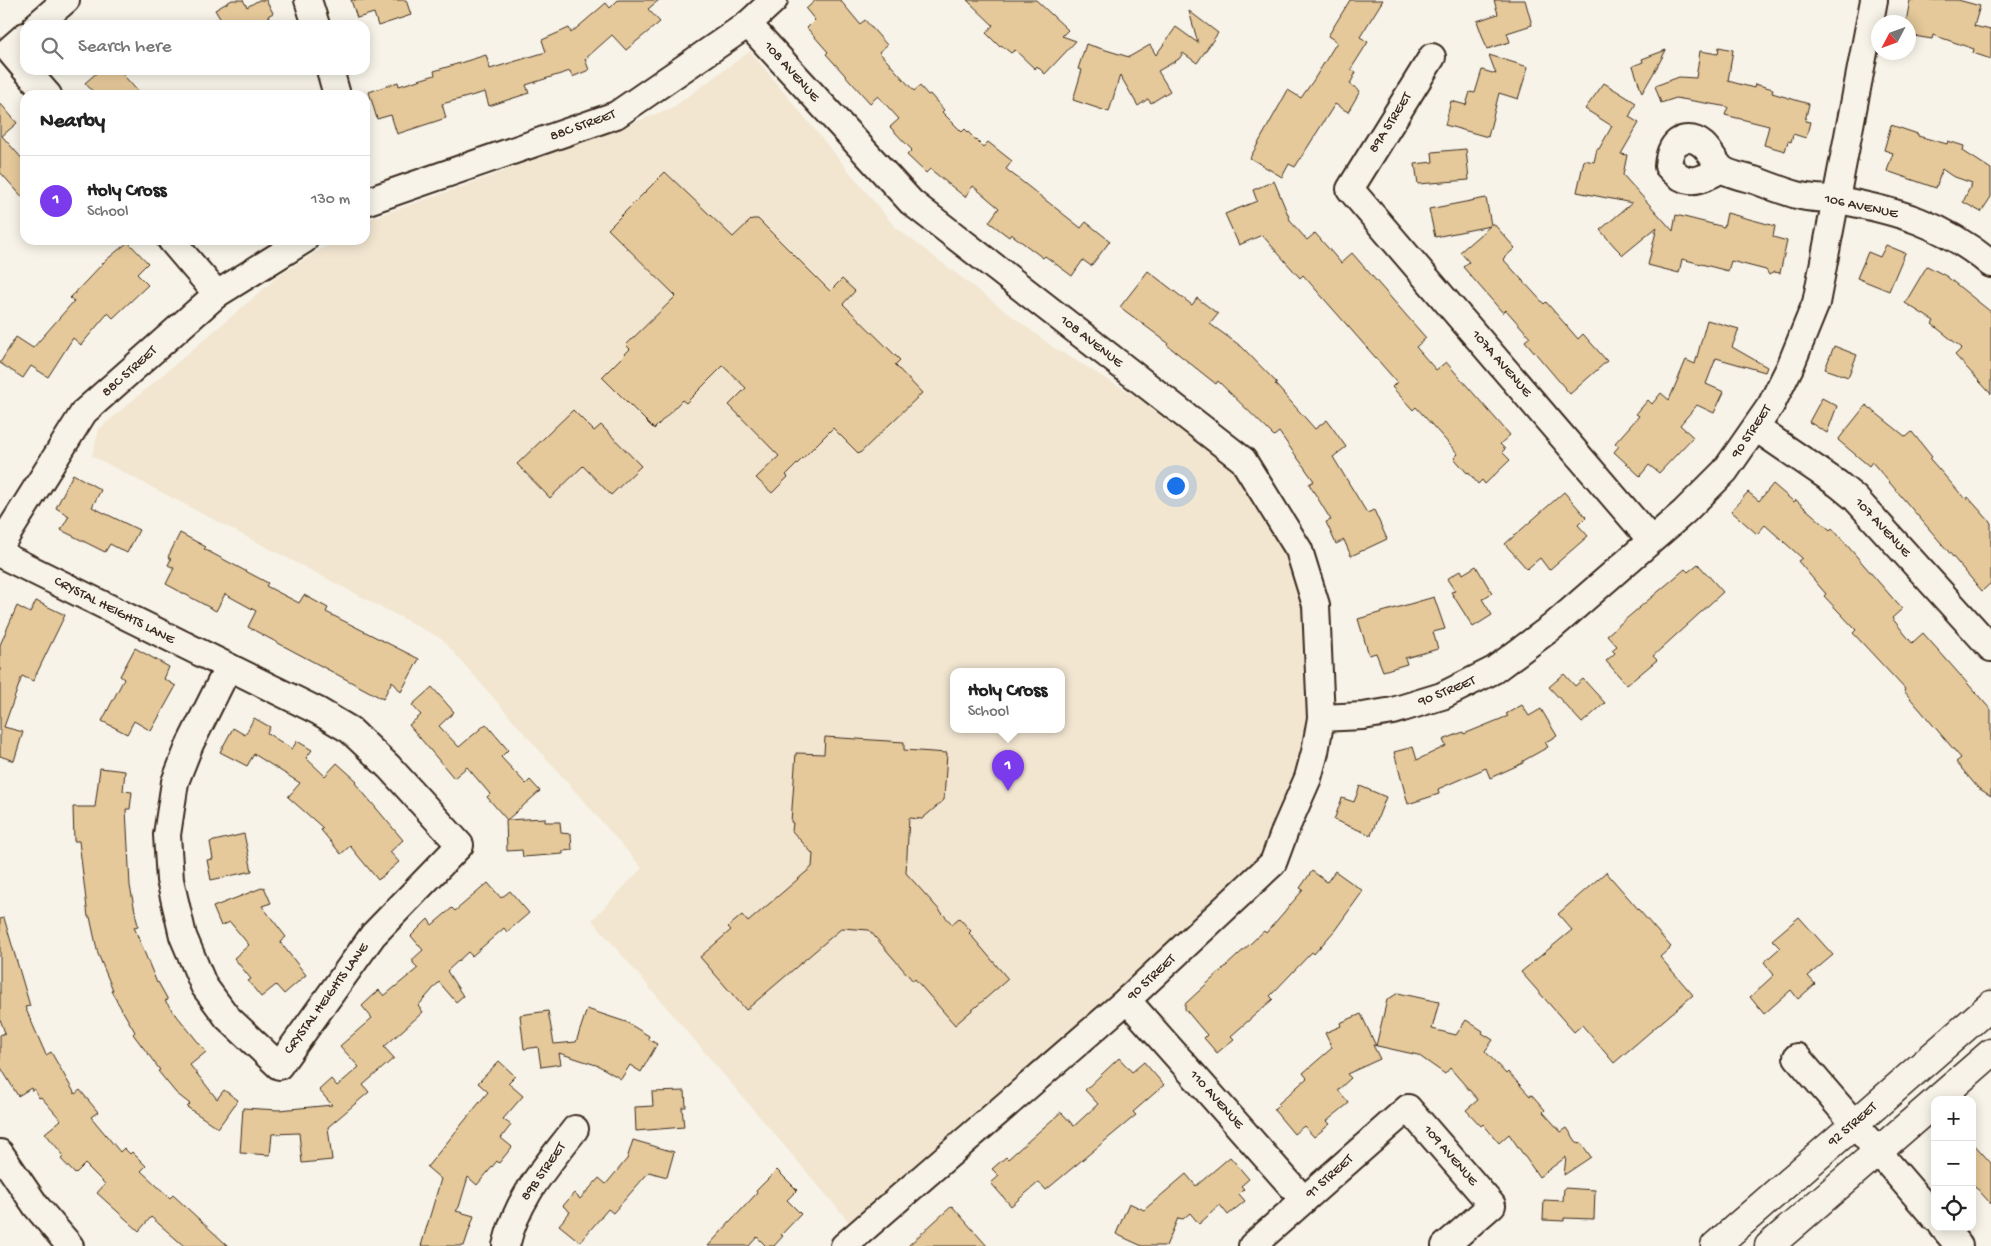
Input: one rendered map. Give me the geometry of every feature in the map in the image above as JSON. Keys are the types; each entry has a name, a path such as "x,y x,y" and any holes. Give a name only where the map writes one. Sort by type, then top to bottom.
{"main road":[{"name":"92 STREET","path":"1715,1246 1991,1005"},
{"path":"1942,1096 1991,1052"},
{"path":"1769,1246 1931,1105"}],"street":[{"path":"43,20 66,0"},
{"path":"308,0 314,20"},
{"name":"88C STREET","path":"370,195 616,116 748,24 774,0"},
{"name":"90 STREET","path":"844,1246 1127,1000 1273,863 1308,778 1321,718 1393,712 1442,696 1470,684 1494,670 1532,643 1684,512 1725,471 1756,428 1781,386 1816,303 1874,0"},
{"name":"108 AVENUE","path":"748,24 910,202 1243,460 1299,550 1316,605 1321,718"},
{"name":"89A STREET","path":"1350,189 1432,57"},
{"path":"34,75 45,90"},
{"path":"331,75 336,90"},
{"name":"106 AVENUE","path":"1722,169 1798,196 1836,200 1879,208 1916,219 1951,234 1991,264"},
{"name":"107A AVENUE","path":"1350,189 1651,540"},
{"path":"176,245 218,294"},
{"name":"88C STREET","path":"0,546 84,412 218,294 296,245"},
{"name":"107 AVENUE","path":"1756,428 1838,484 1855,498 1991,648"},
{"name":"CRYSTAL HEIGHTS LANE","path":"0,554 318,711 350,730 389,767 460,845 373,934 279,1066 227,1017 204,986 183,936 170,880 167,834 175,782 190,744 228,668"},
{"name":"110 AVENUE","path":"1127,1000 1304,1200"},
{"path":"1797,1057 1931,1213"},
{"name":"91 STREET","path":"1252,1246 1408,1108"},
{"name":"109 AVENUE","path":"1408,1108 1492,1205 1445,1246"},
{"name":"89B STREET","path":"506,1246 511,1226 525,1195 575,1129"},
{"path":"0,1153 36,1206 70,1246"},
{"path":"1946,1231 1959,1246"}],"shaded area":[{"path":"750,51 895,227 1053,347 1243,460 1299,550 1321,718 1273,863 850,1223 592,920 642,868 442,639 92,456 99,429 281,274 328,245 370,245 370,219 672,108"}],"building":[{"path":"232,0 243,0 247,7 259,0 266,0 273,13 268,16 270,20 221,20 215,10"},
{"path":"351,0 406,0 411,15 378,26 374,13 357,18"},
{"path":"618,0 659,0 648,9 660,22 626,50 612,35 585,59 589,70 572,77 570,71 526,85 529,93 489,106 485,92 442,104 446,118 397,134 391,115 377,119 370,92 398,82 399,86 435,75 434,71 486,55 490,69 546,52 542,40 569,28 571,33 606,3 610,8"},
{"path":"816,0 840,0 860,24 865,20 887,45 879,52 914,91 920,86 928,95 930,94 944,110 942,112 962,132 965,129 983,147 988,142 1012,161 1006,169 1081,228 1086,222 1110,241 1091,266 1083,260 1072,276 1045,256 1043,258 1011,234 1009,237 989,222 999,208 973,186 965,197 930,169 926,173 907,155 912,150 890,127 899,119 878,96 870,103 826,54 828,52 807,28 815,20 806,9"},
{"path":"967,0 1036,0 1068,30 1062,36 1076,41 1045,74 1037,66 1035,69 1015,50 1011,53 1001,45 1000,47 986,33 993,25"},
{"path":"1350,0 1383,0 1360,37 1368,42 1351,69 1356,72 1350,84 1360,91 1348,112 1335,104 1295,167 1289,164 1282,177 1250,158 1288,90 1301,98 1313,81 1337,42 1328,36"},
{"path":"1494,0 1525,0 1532,25 1507,33 1510,42 1487,49 1477,21 1498,14"},
{"path":"1910,0 1958,0 1980,6 1974,26 1991,30 1991,59 1973,53 1974,49 1933,35 1932,39 1916,36 1916,15 1907,15"},
{"path":"1189,11 1218,33 1197,63 1183,53 1179,59 1158,71 1170,91 1151,103 1148,99 1138,106 1120,75 1109,112 1073,100 1082,70 1078,69 1086,44 1129,57 1150,45 1156,55 1176,27 1198,43"},
{"path":"1719,47 1733,50 1728,81 1754,88 1755,84 1773,89 1772,93 1809,104 1805,121 1810,122 1806,138 1793,134 1791,142 1788,141 1785,151 1764,145 1769,126 1725,115 1728,107 1676,98 1661,103 1655,86 1679,77 1696,78 1700,51 1718,54"},
{"path":"1666,50 1642,93 1633,66 1643,62 1642,59"},
{"path":"1489,55 1528,67 1518,99 1499,93 1488,137 1445,125 1451,101 1466,105 1470,92 1475,93 1482,70 1496,74"},
{"path":"94,75 123,75 137,90 91,90 85,83"},
{"path":"1604,83 1636,103 1629,117 1639,123 1621,154 1627,155 1623,175 1673,231 1676,215 1724,227 1727,213 1775,226 1773,237 1787,241 1780,273 1774,272 1769,275 1766,270 1731,261 1728,271 1682,259 1679,273 1648,265 1657,227 1623,255 1615,247 1600,230 1632,203 1577,192 1584,160 1594,162 1597,149 1599,149 1612,126 1585,109"},
{"path":"0,103 17,123 2,136 20,156 20,194 0,172"},
{"path":"1891,125 1918,134 1918,136 1947,144 1948,141 1964,146 1963,151 1991,169 1991,197 1981,212 1963,202 1972,183 1952,176 1942,169 1936,188 1887,171 1893,153 1884,150"},
{"path":"1466,149 1469,180 1418,184 1415,164 1433,162 1432,152"},
{"path":"665,172 733,237 752,219 758,219 830,291 842,279 855,291 843,304 900,360 895,365 922,393 859,454 833,428 786,475 788,477 772,493 756,478 779,456 729,405 746,388 723,366 686,403 682,400 654,429 602,377 630,349 626,345 676,296 608,229"},
{"path":"1274,181 1291,222 1307,240 1315,233 1341,263 1352,253 1426,338 1416,347 1436,370 1446,362 1510,435 1500,444 1505,449 1502,452 1510,460 1485,484 1482,480 1478,484 1467,473 1454,458 1458,454 1416,407 1413,410 1392,387 1397,382 1303,275 1300,278 1262,235 1239,245 1225,214 1257,201 1253,190"},
{"path":"1486,198 1491,225 1493,223 1515,248 1503,259 1544,304 1546,302 1578,339 1583,334 1607,361 1570,394 1525,341 1530,337 1506,310 1503,313 1463,267 1469,262 1460,252 1490,226 1435,237 1429,209"},
{"path":"124,245 131,245 148,263 137,274 148,285 113,318 108,313 81,345 73,338 48,377 31,366 23,378 0,363 16,337 33,348 74,301 70,298 105,261"},
{"path":"1886,245 1905,253 1889,291 1857,278 1868,252 1880,257"},
{"path":"1927,266 1946,276 1991,312 1991,394 1955,355 1962,348 1932,324 1934,321 1905,303"},
{"path":"1148,271 1192,305 1197,298 1218,314 1210,324 1242,347 1277,383 1275,384 1315,429 1327,420 1346,447 1333,457 1367,513 1374,510 1387,539 1351,556 1344,540 1336,544 1326,522 1331,520 1309,484 1314,481 1279,432 1274,436 1218,381 1216,384 1167,345 1168,343 1120,307"},
{"path":"1707,320 1739,329 1732,347 1767,367 1765,372 1716,358 1706,384 1724,392 1714,413 1697,405 1680,425 1693,437 1659,473 1649,465 1640,476 1614,452 1619,446 1615,443 1639,416 1636,414 1648,400 1652,404 1661,393 1669,400 1686,360 1695,364"},
{"path":"1834,346 1857,355 1848,377 1825,369"},
{"path":"1822,398 1837,406 1827,433 1809,422"},
{"path":"1866,405 1906,437 1912,432 1932,457 1930,459 1966,500 1968,497 1991,523 1991,583 1982,591 1872,462 1869,466 1838,440"},
{"path":"573,410 594,431 601,425 641,466 611,495 583,466 550,498 517,464"},
{"path":"73,474 101,490 92,507 139,530 127,553 110,544 105,552 61,530 69,516 56,508"},
{"path":"1773,484 1794,502 1796,500 1830,530 1832,528 1902,609 1892,618 1912,643 1923,633 1991,710 1991,796 1978,788 1956,762 1961,758 1904,691 1905,689 1853,633 1856,630 1824,596 1826,594 1798,561 1802,558 1765,525 1757,534 1731,511 1748,492 1759,501"},
{"path":"1564,492 1586,517 1578,525 1588,536 1549,570 1540,558 1527,569 1505,544"},
{"path":"180,533 206,547 204,549 268,583 266,586 299,603 304,595 328,608 326,612 419,659 401,692 392,681 383,699 248,627 256,611 225,594 216,611 166,584 174,568 168,565 171,559 168,557"},
{"path":"1698,564 1723,592 1653,656 1657,660 1627,685 1606,661 1615,653 1612,650 1617,646 1607,635 1685,569 1688,572"},
{"path":"1476,566 1492,593 1482,599 1492,615 1473,627 1451,592 1455,591 1447,579 1461,570 1463,574"},
{"path":"1434,597 1445,629 1433,632 1438,649 1405,658 1407,664 1383,671 1376,653 1369,655 1358,619"},
{"path":"36,601 65,615 33,681 22,676 4,727 23,732 14,761 0,756 0,645 17,606 30,613"},
{"path":"135,648 169,667 164,679 176,686 151,731 134,721 127,734 102,721 124,679 120,676"},
{"path":"1564,674 1575,686 1583,679 1605,703 1582,723 1549,687"},
{"path":"432,687 454,712 439,726 459,747 486,724 508,750 501,757 526,784 530,780 540,791 507,820 487,797 490,794 467,767 454,778 409,725 421,715 412,705"},
{"path":"1522,705 1529,716 1541,709 1557,736 1545,742 1548,747 1523,761 1523,763 1490,778 1486,768 1438,789 1439,794 1408,804 1394,752 1413,747 1417,760 1446,746 1443,740 1463,732 1464,734 1508,716 1506,714"},
{"path":"254,718 270,727 267,733 292,749 297,741 312,750 306,758 325,776 337,763 357,781 355,783 403,840 390,852 399,862 378,880 350,846 341,854 321,830 323,828 288,797 300,783 254,754 247,766 220,752 233,728 245,735"},
{"path":"825,737 904,742 904,750 947,753 944,800 922,819 909,818 906,873 952,924 959,918 971,931 969,933 1008,979 955,1025 915,979 913,981 869,930 842,928 746,1010 700,957 731,930 728,927 742,915 748,922 812,867 813,854 792,831 796,753 824,754"},
{"path":"100,768 125,771 123,791 132,792 130,809 126,809 130,886 138,926 134,927 157,983 168,1000 165,1001 206,1052 190,1065 217,1099 224,1090 238,1100 218,1128 187,1107 190,1104 176,1093 158,1071 160,1070 133,1034 135,1032 111,991 113,990 98,954 90,917 88,917 79,841 74,841 73,807 95,807"},
{"path":"1360,786 1386,797 1371,835 1334,820 1342,798 1354,802"},
{"path":"545,818 545,822 560,822 561,833 571,834 572,850 563,851 563,854 523,857 522,850 507,851 506,820"},
{"path":"244,834 252,871 211,880 207,860 213,859 210,842"},
{"path":"1312,871 1327,882 1335,871 1363,891 1335,930 1314,954 1312,952 1270,996 1273,999 1231,1036 1234,1039 1217,1053 1204,1038 1207,1035 1185,1009 1185,1004 1264,931 1266,933 1303,890 1300,888"},
{"path":"1606,872 1671,947 1660,957 1693,995 1614,1063 1582,1025 1574,1032 1521,972 1572,930 1558,914"},
{"path":"488,883 501,898 510,891 529,913 507,932 504,928 472,956 468,952 447,971 463,996 456,1002 439,982 418,1006 423,1012 384,1047 394,1058 363,1085 369,1092 328,1127 332,1160 302,1163 299,1133 272,1134 270,1155 240,1153 243,1108 279,1110 332,1105 319,1090 331,1079 337,1086 359,1067 340,1046 372,1018 362,1006 379,990 384,996 418,968 413,963 413,959 423,950 411,936 428,919 432,925 452,908 455,911"},
{"path":"264,887 271,903 262,906 286,937 280,942 306,975 284,994 276,985 261,997 248,981 251,979 234,958 249,945 230,922 221,926 213,907"},
{"path":"1799,917 1833,955 1808,976 1815,984 1798,999 1791,990 1764,1014 1750,997 1774,975 1764,962 1780,948 1772,940"},
{"path":"4,918 30,1006 25,1007 46,1055 51,1052 75,1094 80,1090 98,1112 91,1117 120,1152 124,1148 130,1154 132,1152 146,1166 141,1171 170,1198 173,1195 228,1246 184,1246 151,1217 139,1231 97,1193 105,1184 85,1164 75,1174 61,1159 64,1156 45,1133 61,1120 41,1097 39,1098 34,1089 32,1091 31,1088 18,1096 0,1066 0,1035 5,1033 0,1019 0,919"},
{"path":"1398,993 1439,1002 1432,1029 1456,1035 1466,1020 1483,1031 1482,1033 1493,1040 1485,1051 1506,1074 1508,1072 1530,1096 1532,1095 1545,1110 1543,1112 1561,1132 1567,1128 1578,1144 1581,1143 1591,1157 1564,1175 1566,1157 1539,1177 1509,1134 1499,1143 1483,1124 1481,1126 1466,1110 1478,1100 1450,1068 1445,1074 1418,1055 1376,1046 1387,1000"},
{"path":"587,1009 626,1022 649,1036 648,1039 657,1044 641,1072 630,1065 621,1079 599,1066 559,1053 561,1064 541,1067 538,1047 524,1049 520,1015 548,1011 554,1044 576,1042"},
{"path":"1361,1014 1376,1046 1373,1045 1380,1059 1347,1074 1351,1078 1338,1090 1349,1103 1327,1121 1330,1124 1314,1137 1304,1126 1294,1134 1274,1110 1278,1104 1307,1078 1303,1073 1332,1048 1325,1033 1341,1026 1340,1023"},
{"path":"1119,1058 1132,1072 1144,1062 1164,1085 1133,1112 1136,1115 1046,1190 1039,1182 1011,1206 991,1183 999,1176 992,1169 1006,1157 1008,1159 1061,1112 1074,1126 1098,1104 1085,1090"},
{"path":"499,1061 515,1076 508,1083 523,1096 503,1119 511,1125 501,1138 512,1147 499,1163 497,1161 477,1185 468,1177 456,1211 474,1216 464,1246 421,1246 441,1179 427,1167 488,1092 478,1083"},
{"path":"685,1091 686,1107 682,1107 684,1127 636,1131 635,1107 653,1106 652,1092"},
{"path":"633,1140 674,1152 667,1177 649,1172 613,1213 608,1209 580,1242 559,1225 570,1212 563,1206 574,1193 580,1199 599,1178 606,1184 627,1159"},
{"path":"1976,1146 1991,1163 1991,1204 1976,1187"},
{"path":"1230,1157 1249,1179 1241,1186 1244,1189 1239,1194 1245,1201 1228,1215 1220,1205 1199,1224 1190,1213 1183,1219 1178,1218 1166,1246 1142,1246 1116,1234 1129,1203 1144,1210 1186,1174 1196,1186"},
{"path":"777,1170 797,1190 787,1200 801,1214 781,1235 783,1236 774,1246 766,1246 757,1237 749,1246 708,1246 757,1193 756,1191"},
{"path":"1564,1188 1595,1190 1594,1219 1564,1218 1564,1221 1543,1220 1544,1200 1563,1201"},
{"path":"952,1206 987,1246 908,1246 934,1222"}],"place":[{"name":"Holy Cross","path":"1008,791"}]}
